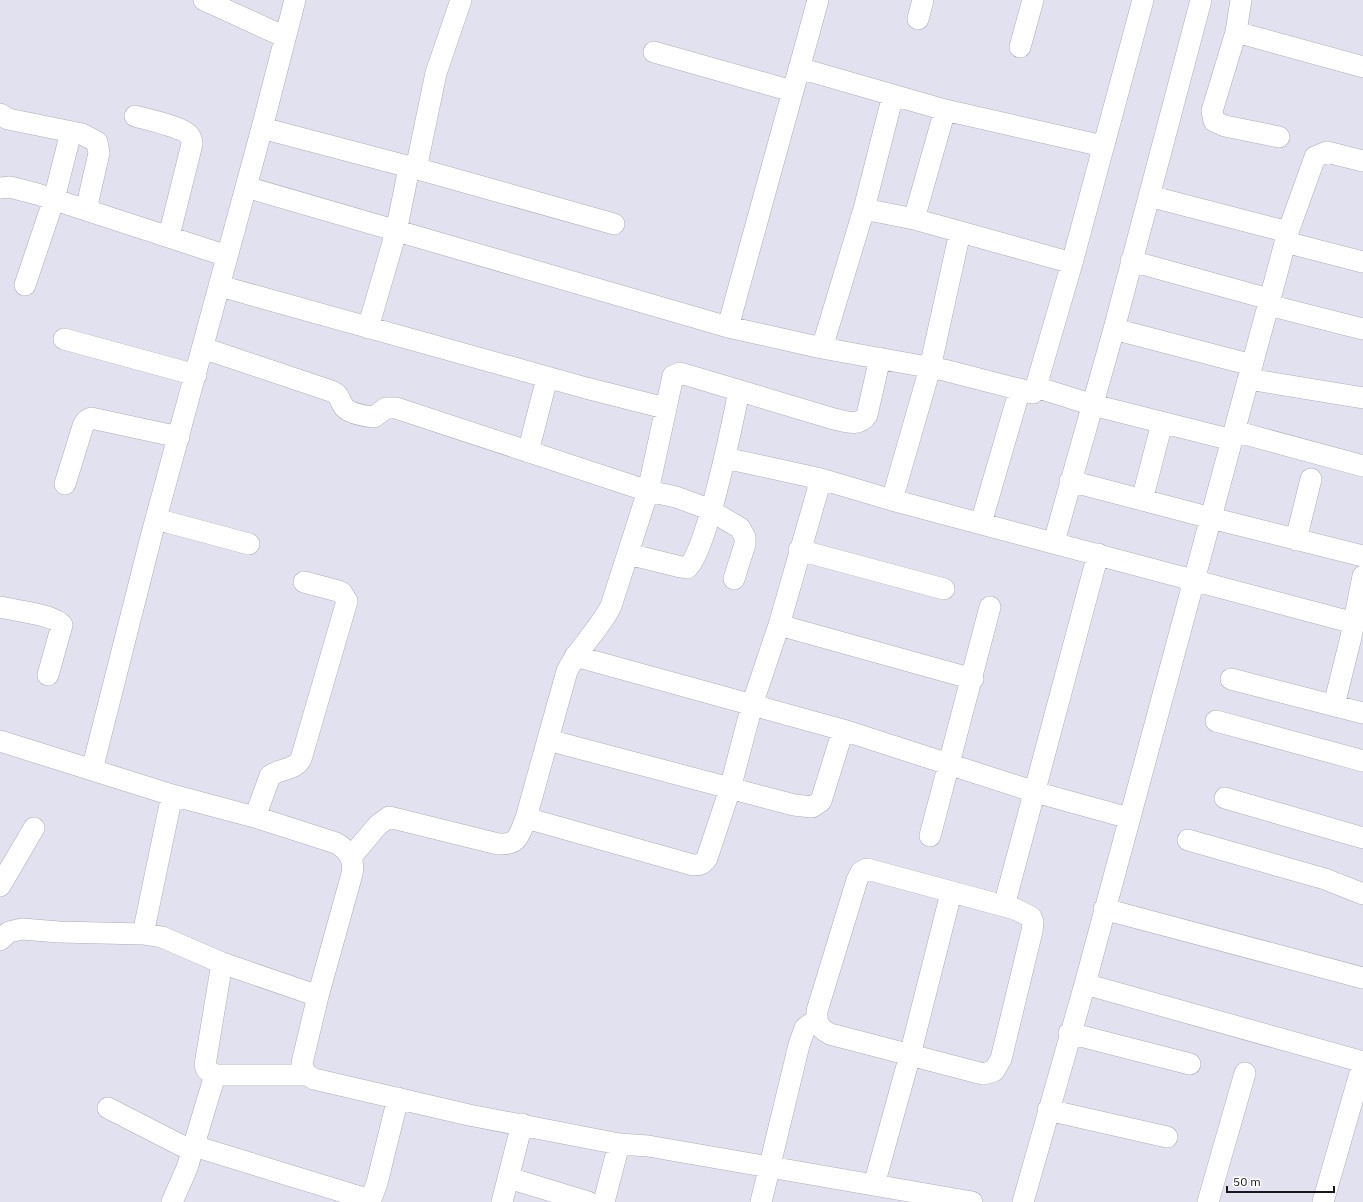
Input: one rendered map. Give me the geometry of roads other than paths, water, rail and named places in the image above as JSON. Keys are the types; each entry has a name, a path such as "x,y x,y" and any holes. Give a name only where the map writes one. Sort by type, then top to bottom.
{"street":[{"path":"204,0 285,37"},
{"path":"92,770 156,520 220,286 295,0"},
{"path":"368,328 396,232 436,73 461,0"},
{"path":"728,327 818,0"},
{"path":"1020,47 1033,0"},
{"path":"981,523 1072,263 1143,0"},
{"path":"1054,542 1114,329 1201,0"},
{"path":"1242,0 1236,32 1212,111 1214,121 1225,126 1279,137"},
{"path":"1236,32 1363,67"},
{"path":"654,52 792,91"},
{"path":"799,68 945,110 1103,146"},
{"path":"822,348 864,209 893,95"},
{"path":"914,219 945,110"},
{"path":"0,114 8,119 90,137 97,142 99,146 86,210"},
{"path":"135,116 179,130 190,136 192,140 169,236"},
{"path":"262,128 614,224"},
{"path":"25,285 54,199 71,132"},
{"path":"1023,1202 1085,984 1104,908 1194,581 1286,237 1315,157 1326,152 1363,161"},
{"path":"0,188 10,187 54,199 227,256"},
{"path":"246,187 396,232 728,327 822,348 944,370 1028,388 1162,423 1233,435 1363,466"},
{"path":"1149,196 1363,262"},
{"path":"864,209 914,219 1072,263"},
{"path":"892,500 930,368 960,232"},
{"path":"1131,261 1363,329"},
{"path":"220,286 547,378 666,408"},
{"path":"1114,329 1250,372 1363,398"},
{"path":"64,339 196,375"},
{"path":"203,348 331,390 338,395 343,406 352,412 374,417 386,408 396,408 648,491 676,497 710,511 740,528 745,537 745,544 734,579"},
{"path":"351,857 378,825 389,817 498,844 509,844 517,840 526,818 563,682 575,656 607,615 628,554 648,491 673,376 676,374 688,374 739,391 834,419 858,423 863,421 867,415 880,358"},
{"path":"528,452 547,378"},
{"path":"628,554 687,568 694,561 725,458 739,391"},
{"path":"65,484 83,426 91,418 179,437"},
{"path":"1142,500 1162,423"},
{"path":"725,458 821,479 892,500 1098,554 1194,581 1356,633"},
{"path":"526,818 693,865 699,865 704,862 707,858 730,789 752,705 779,625 799,550 821,479"},
{"path":"1296,540 1311,479"},
{"path":"1070,481 1363,556"},
{"path":"156,520 249,544"},
{"path":"799,550 944,589"},
{"path":"1004,906 1098,554"},
{"path":"1334,705 1356,633 1363,576"},
{"path":"255,816 270,776 273,773 294,767 302,759 347,601 342,593 338,591 304,582"},
{"path":"930,836 973,679 990,607"},
{"path":"1,610 50,618 59,621 62,625 48,675"},
{"path":"779,625 973,679"},
{"path":"575,656 843,730 1034,792 1129,818"},
{"path":"1231,679 1363,713"},
{"path":"1216,722 1363,761"},
{"path":"548,740 730,789 805,807 817,805 821,801 826,789 843,730"},
{"path":"0,741 172,795 255,816 336,843 346,849 354,864 352,874 318,996 302,1063 303,1069 307,1075 314,1079 469,1114 619,1144 648,1146 770,1167 885,1192 972,1202"},
{"path":"143,934 172,795"},
{"path":"1225,798 1363,838"},
{"path":"2,879 34,828"},
{"path":"1188,840 1325,879 1363,894"},
{"path":"761,1202 799,1045 805,1028 816,1020 857,880 861,872 867,869 875,870 951,893 1024,912 1031,917 1033,922 998,1066 994,1071 983,1074 830,1034 819,1026 816,1020"},
{"path":"885,1192 910,1055 951,893"},
{"path":"1104,908 1363,978"},
{"path":"3,932 22,929 59,932 143,934 162,937 222,963 318,996"},
{"path":"222,963 205,1065 207,1070 215,1075 307,1075"},
{"path":"1085,984 1363,1063 1323,1202"},
{"path":"1070,1033 1190,1064"},
{"path":"1208,1202 1245,1073"},
{"path":"172,1202 193,1149 215,1075"},
{"path":"108,1108 193,1149 370,1201 377,1183 398,1098"},
{"path":"1048,1110 1167,1137"},
{"path":"502,1202 522,1124"},
{"path":"604,1202 619,1144"},
{"path":"509,1178 588,1202"}]}
